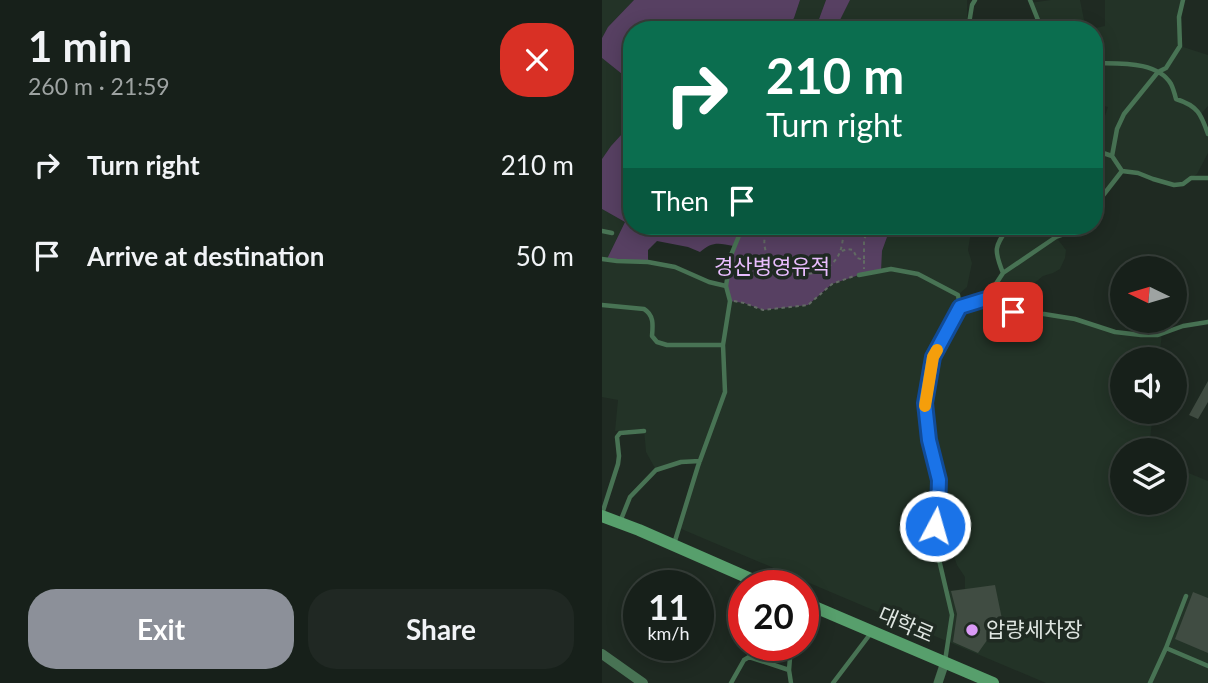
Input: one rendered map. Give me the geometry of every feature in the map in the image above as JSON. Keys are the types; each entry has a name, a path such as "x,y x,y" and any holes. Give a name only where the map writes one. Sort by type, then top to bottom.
{"main road":[{"path":"602,515 731,570"},
{"name":"대학로","path":"819,609 993,683"}],"street":[{"path":"602,654 643,683"},
{"path":"938,683 945,662"}],"lane":[{"path":"969,21 975,0"},
{"path":"1030,0 1038,21"},
{"path":"1112,156 1117,130 1124,114 1158,72 1166,68 1180,46 1179,17 1183,0"},
{"path":"1103,63 1152,68 1158,72 1170,82 1176,99 1186,102 1201,114 1208,134"},
{"path":"1103,153 1112,156 1122,171 1138,173 1174,185 1183,184 1191,178 1208,178"},
{"path":"1103,195 1122,171"},
{"path":"602,231 612,233"},
{"path":"674,545 725,392 723,345 730,301 726,286 731,255 740,235"},
{"path":"1003,273 996,249 1004,235"},
{"path":"960,307 986,299 1003,273 1059,235"},
{"path":"602,259 648,261 675,267 709,282 726,286"},
{"path":"862,274 891,269 918,274 958,295 960,307 933,357 925,403 929,440 939,480 938,512 933,534 952,615 945,662"},
{"path":"986,299 1020,314 1045,314 1075,319 1115,332 1141,335 1158,335 1183,326 1208,322"},
{"path":"602,305 644,309 653,322 652,336 657,342 667,345 723,345"},
{"path":"602,515 618,464 617,437 620,433 644,432"},
{"path":"620,522 630,496 656,470 681,462 700,461"},
{"path":"1150,683 1186,596"},
{"path":"834,683 872,631"},
{"path":"1166,648 1208,666"},
{"path":"731,683 744,660 749,657 789,670"},
{"path":"790,661 791,683"}],"path":[{"path":"765,235 765,248 772,261 788,269 813,274 828,267 836,258 843,235"},
{"path":"730,301 763,310 808,305 832,284 862,274 866,235"},
{"path":"840,251 853,250 857,258 864,260"}],"shaded area":[{"path":"602,0 634,0 608,27 602,38"},
{"path":"800,0 826,0 818,21 792,21"},
{"path":"850,0 967,0 967,21 840,21"},
{"path":"1080,0 1084,21 1038,21 1030,3"},
{"path":"1105,0 1183,0 1179,17 1180,46 1208,55 1208,106 1201,114 1208,134 1208,153 1197,174 1183,184 1174,185 1122,171 1103,195 1103,121 1108,107 1103,106"},
{"path":"602,58 623,75 623,133 602,159"},
{"path":"602,209 623,221 607,259 675,267 726,286 730,301 763,310 821,295 832,284 859,275 882,251 888,235 970,235 968,250 972,263 967,287 958,295 960,307 986,299 1002,273 996,249 1004,235 1062,235 1056,237 1066,250 1060,269 1043,276 1027,289 1014,312 1075,319 1110,330 1110,333 1162,334 1160,347 1110,347 1110,424 1152,424 1150,438 1110,438 1110,515 1187,515 1187,472 1208,481 1208,683 1046,683 819,587 819,570 778,570 679,528 700,461 681,462 656,470 646,452 644,429 615,431 618,400 602,397","holes":["935,526 951,528 957,565 965,577 965,589 946,591 933,534"]}],"green space":[{"path":"634,0 800,0 792,21 623,21 623,75 602,58 602,38 608,27"},
{"path":"826,0 850,0 840,21 818,21"},
{"name":"경산병영유적","path":"623,133 623,221 602,209 602,159"},
{"name":"경산병영유적","path":"623,226 623,235 888,235 882,251 881,271 832,284 808,305 763,310 730,301 727,290 734,246 716,244 700,252 657,241 648,250 648,262 607,259"}],"building":[{"path":"1208,381 1208,402 1198,419 1189,415"},
{"name":"압량세차장","path":"995,585 1002,619 978,653 953,642 957,614 951,591"},
{"path":"1193,592 1208,598 1208,653 1175,639"}],"slow traffic":[{"path":"925,406 933,357 937,350"}],"place":[{"name":"압량세차장","path":"972,630"}],"route":[{"path":"935,526 939,480 929,440 925,403 933,357 960,307 986,299 1013,312"}]}
